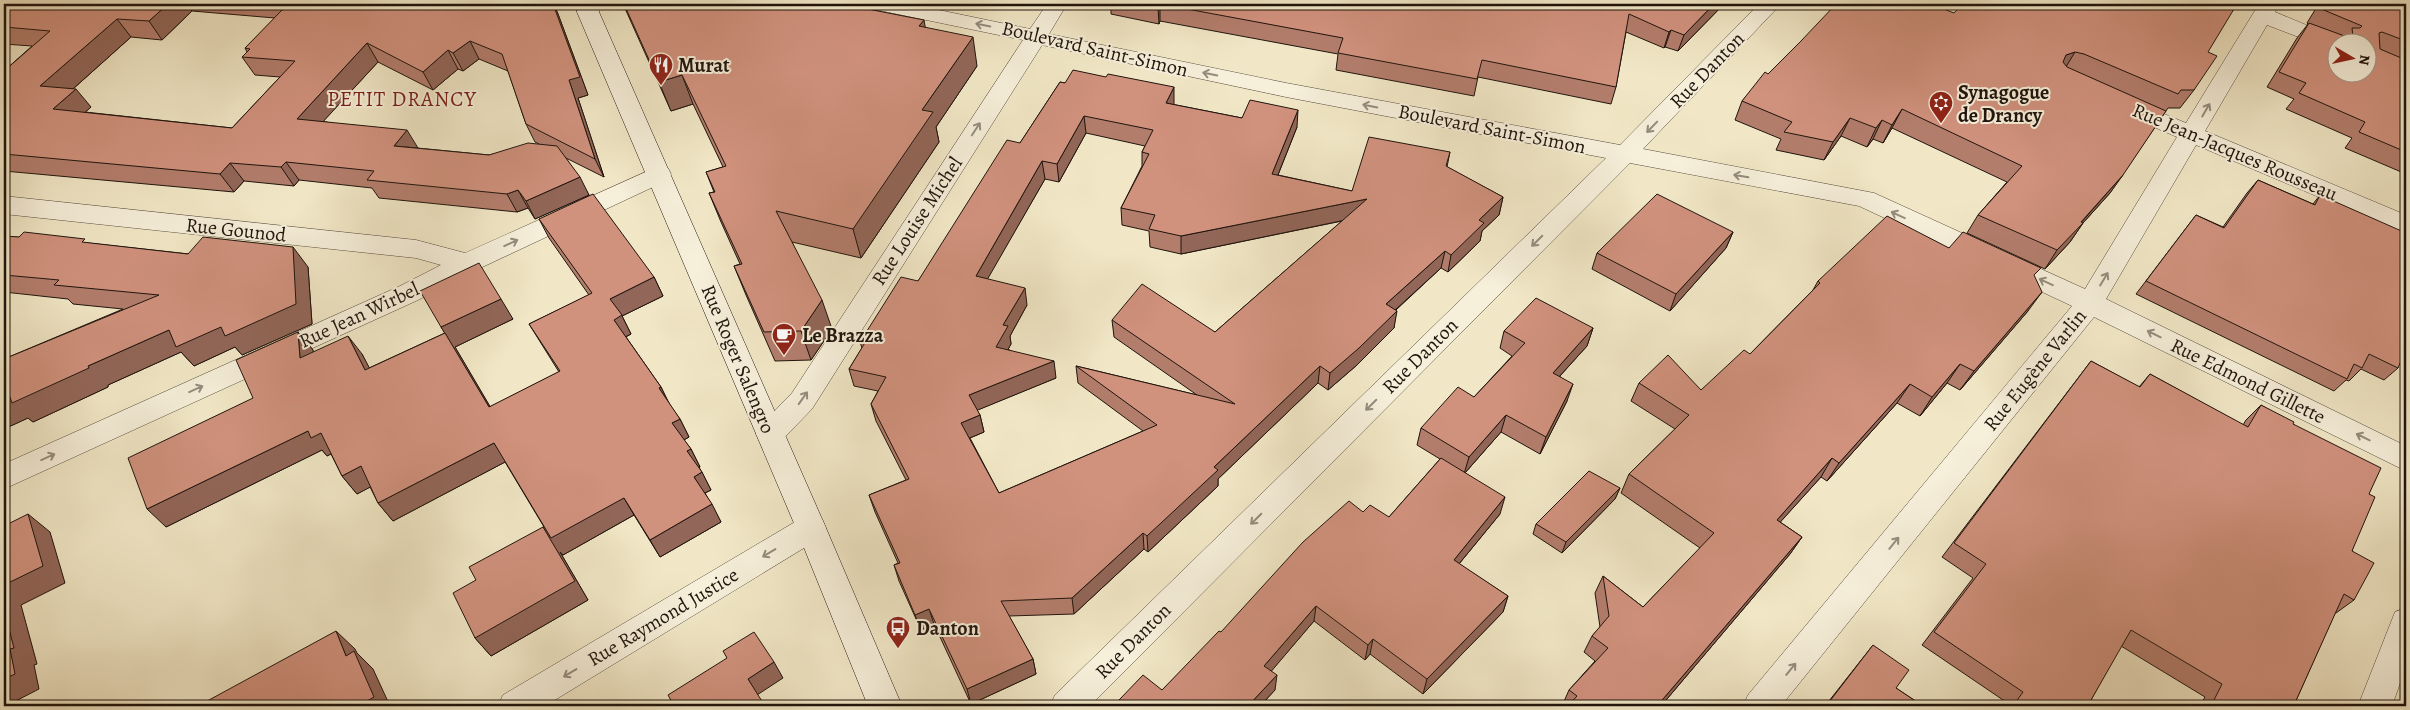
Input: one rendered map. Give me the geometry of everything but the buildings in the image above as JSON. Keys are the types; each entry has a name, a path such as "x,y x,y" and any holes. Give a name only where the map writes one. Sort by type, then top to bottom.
{"street":[{"name":"Boulevard Saint-Simon","path":"878,4 1116,56 1624,155 1864,199 2090,303"},
{"name":"Rue Louise Michel","path":"770,434 802,401 1057,4"},
{"name":"Rue Danton","path":"1067,706 1624,155 1771,4"},
{"name":"Rue Roger Salengro","path":"584,6 659,174 885,706"},
{"path":"2265,9 2328,40"},
{"name":"Rue Eugène Varlin","path":"1760,706 2090,303 2192,135 2265,9"},
{"name":"Rue Jean-Jacques Rousseau","path":"2101,95 2406,225"},
{"name":"Rue Jean Wirbel","path":"4,477 409,293 467,263 659,174"},
{"name":"Rue Gounod","path":"4,205 416,249 467,263"},
{"name":"Rue Edmond Gillette","path":"2090,303 2406,459"},
{"name":"Rue Raymond Justice","path":"515,706 811,528"},
{"path":"2375,706 2406,622"}],"place":[{"name":"Murat","path":"661,86"},
{"name":"Synagogue de Drancy","path":"1941,124"},
{"name":"Le Brazza","path":"784,356"},
{"name":"Danton","path":"898,649"}],"district":[{"name":"PETIT DRANCY","path":"402,99"}]}
